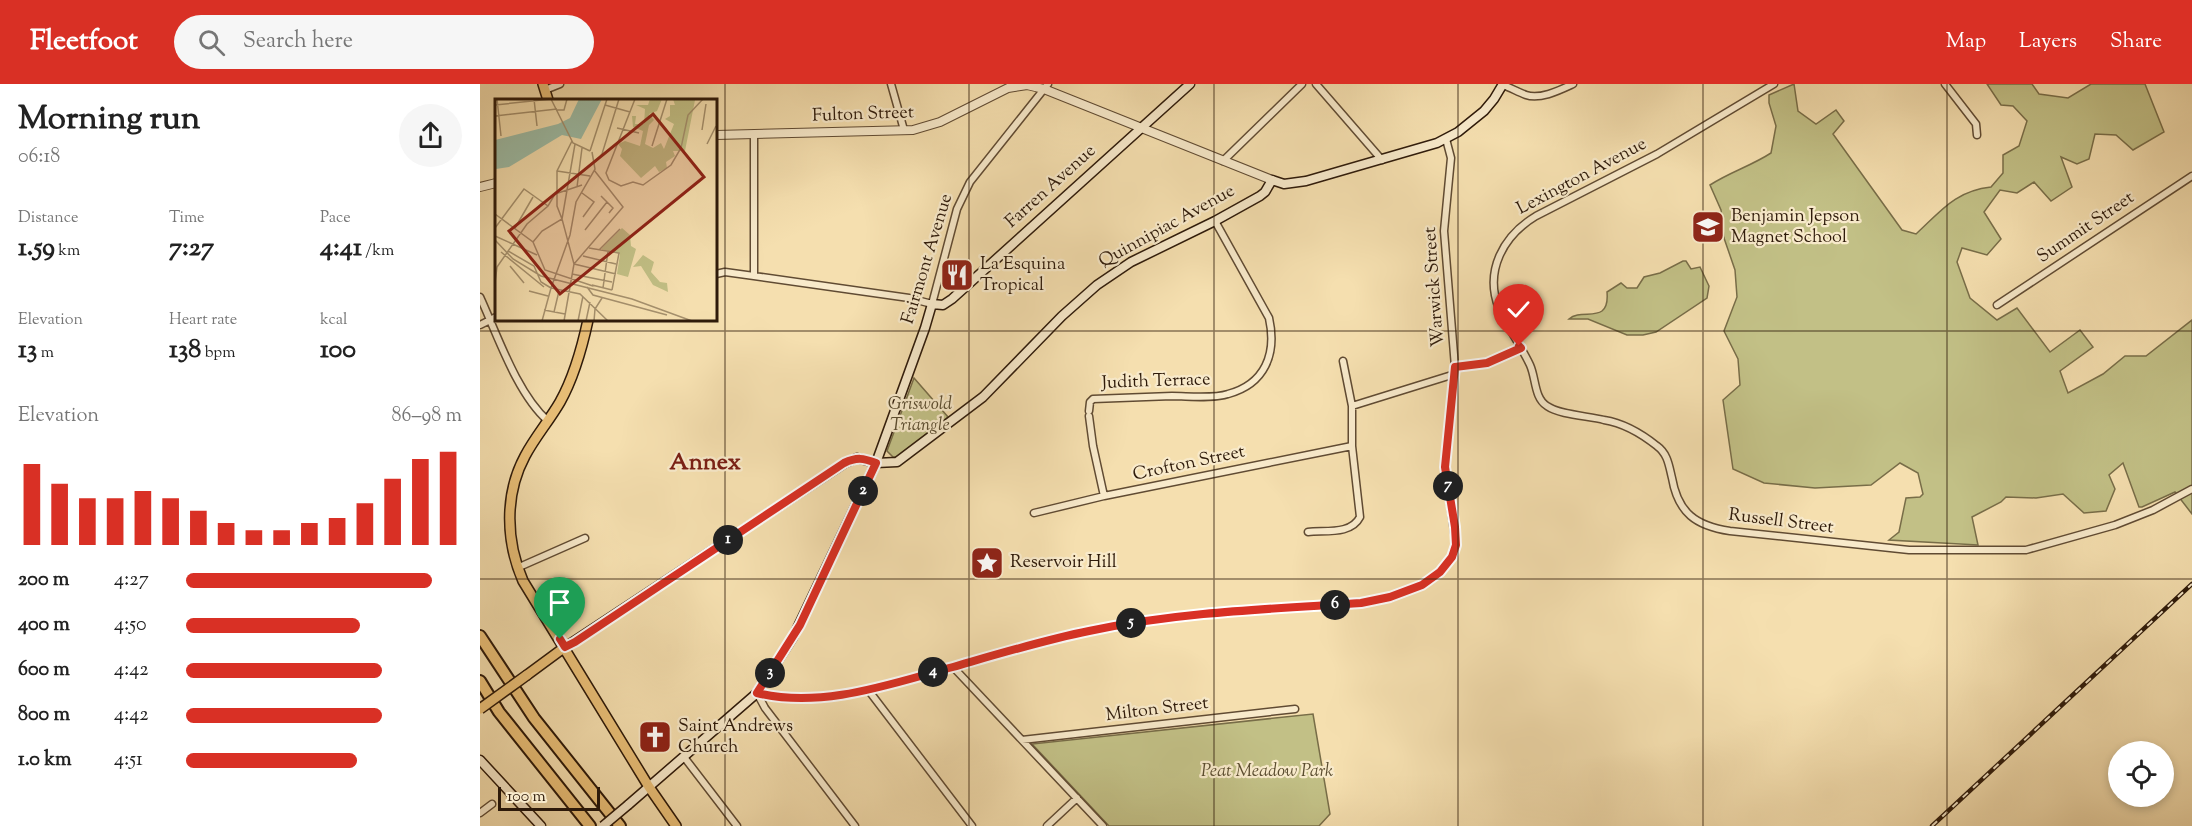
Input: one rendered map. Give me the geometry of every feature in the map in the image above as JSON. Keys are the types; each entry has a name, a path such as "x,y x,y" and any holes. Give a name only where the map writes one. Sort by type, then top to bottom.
{"highway":[{"path":"480,636 544,732 620,826"},
{"path":"480,681 499,712 590,826"}],"main road":[{"name":"Farren Avenue","path":"932,304 943,305 952,300 1190,84"},
{"path":"1272,180 1284,184 1306,181 1446,139 1484,111 1503,84"},
{"name":"Quinnipiac Avenue","path":"565,647 844,463 857,458 876,463 897,462 983,397 1062,316 1097,285 1131,262 1260,196 1272,180"},
{"name":"Fairmont Avenue","path":"603,826 757,693 800,625 876,463 932,304"},
{"path":"588,321 584,342 570,381 524,459 516,479 511,500 511,540 523,581 649,787 676,826"},
{"path":"480,709 565,647"},
{"path":"480,760 541,826"}],"street":[{"path":"544,87 560,84"},
{"path":"891,84 904,130"},
{"path":"1222,161 1302,84"},
{"path":"1316,84 1382,160"},
{"path":"1503,84 1532,96 1546,94 1573,84"},
{"name":"Lexington Avenue","path":"1521,348 1500,310 1494,290 1497,261 1504,246 1516,231 1536,216 1657,154 1774,84"},
{"path":"1945,84 1976,124 1977,135"},
{"name":"Fulton Street","path":"717,135 920,129 940,122 1008,88 1027,85 1046,87 1272,180"},
{"name":"Fairmont Avenue","path":"932,304 957,209 970,182 1046,87"},
{"path":"754,134 754,276"},
{"name":"Warwick Street","path":"953,667 1089,631 1157,619 1221,612 1361,603 1390,597 1422,585 1440,572 1452,557 1456,545 1445,467 1455,370 1444,231 1451,158 1446,139"},
{"name":"Summit Street","path":"1997,305 2192,176"},
{"path":"480,187 495,183"},
{"name":"Judith Terrace","path":"1104,496 1093,446 1089,413 1090,402 1093,399 1227,395 1253,382 1263,371 1272,351 1269,318 1215,221"},
{"path":"717,274 724,272 754,276 909,298 932,304"},
{"path":"480,297 494,318 480,325"},
{"path":"495,321 526,397 537,412 548,421"},
{"path":"1352,406 1455,370 1487,363 1521,348"},
{"name":"Russell Street","path":"1521,348 1530,365 1544,404 1557,411 1620,424 1655,444 1665,455 1679,503 1694,520 1709,528 1909,550 2013,551 2046,546 2115,525 2153,510 2192,489"},
{"path":"1308,532 1350,528 1360,517 1352,446 1352,406 1343,361"},
{"name":"Crofton Street","path":"1034,513 1104,496 1352,446"},
{"path":"518,568 585,538"},
{"path":"757,693 787,698 869,691 953,667 1103,826"},
{"path":"869,691 972,826"},
{"path":"757,693 765,708 855,826"},
{"name":"Milton Street","path":"1022,740 1295,709"},
{"path":"684,757 737,826"},
{"path":"1047,826 1077,798"},
{"path":"480,813 492,804"}],"green space":[{"path":"1794,84 1798,111 1816,124 1836,110 1844,121 1833,134 1902,230 1916,234 1949,203 1978,189 1991,187 2003,173 2003,155 2019,146 2027,121 2013,106 2001,105 1987,84 2032,84 2039,94 2068,98 2091,84 2145,84 2164,132 2133,150 2116,135 2095,134 2089,159 2077,164 2061,157 2072,187 2051,201 2034,182 2017,193 2000,190 1984,212 2001,239 1987,255 1962,248 1957,262 1970,298 1997,320 2017,308 2050,352 2080,330 2093,347 2060,371 2068,393 2103,374 2125,356 2146,356 2192,320 2192,514 2175,492 2139,507 2123,463 2109,475 2115,489 2106,511 2084,513 2063,494 2036,498 2006,497 1972,517 1978,545 1889,540 1899,532 1906,498 1920,497 1923,494 1918,473 1900,463 1871,485 1815,488 1764,483 1733,469 1723,400 1740,385 1738,359 1724,331 1737,297 1735,270 1724,238 1721,210 1710,185 1771,153 1776,126 1769,95"},
{"path":"1686,261 1691,269 1700,267 1709,286 1707,298 1656,332 1627,335 1588,319 1569,319 1581,314 1600,312 1607,302 1607,292 1621,283 1627,288 1637,288 1644,277 1660,273"},
{"name":"Griswold Triangle","path":"914,378 948,417 897,457 893,457 887,451"},
{"name":"Peat Meadow Park","path":"1313,714 1330,814 1319,826 1109,826 1032,744"}],"railway":[{"path":"1932,826 2192,584"}],"place":[{"name":"Benjamin Jepson Magnet School","path":"1708,227"},
{"name":"La Esquina Tropical","path":"957,275"},
{"name":"Reservoir Hill","path":"987,563"},
{"name":"Saint Andrews Church","path":"655,737"}],"district":[{"name":"Annex","path":"705,463"}],"route":[{"path":"560,639 565,647 575,642 844,463 857,458 876,463 800,625 757,693 793,698 869,691 1089,631 1177,616 1361,603 1390,597 1422,585 1440,572 1452,557 1456,545 1445,467 1455,367 1487,363 1510,354 1521,348 1519,346"}]}
